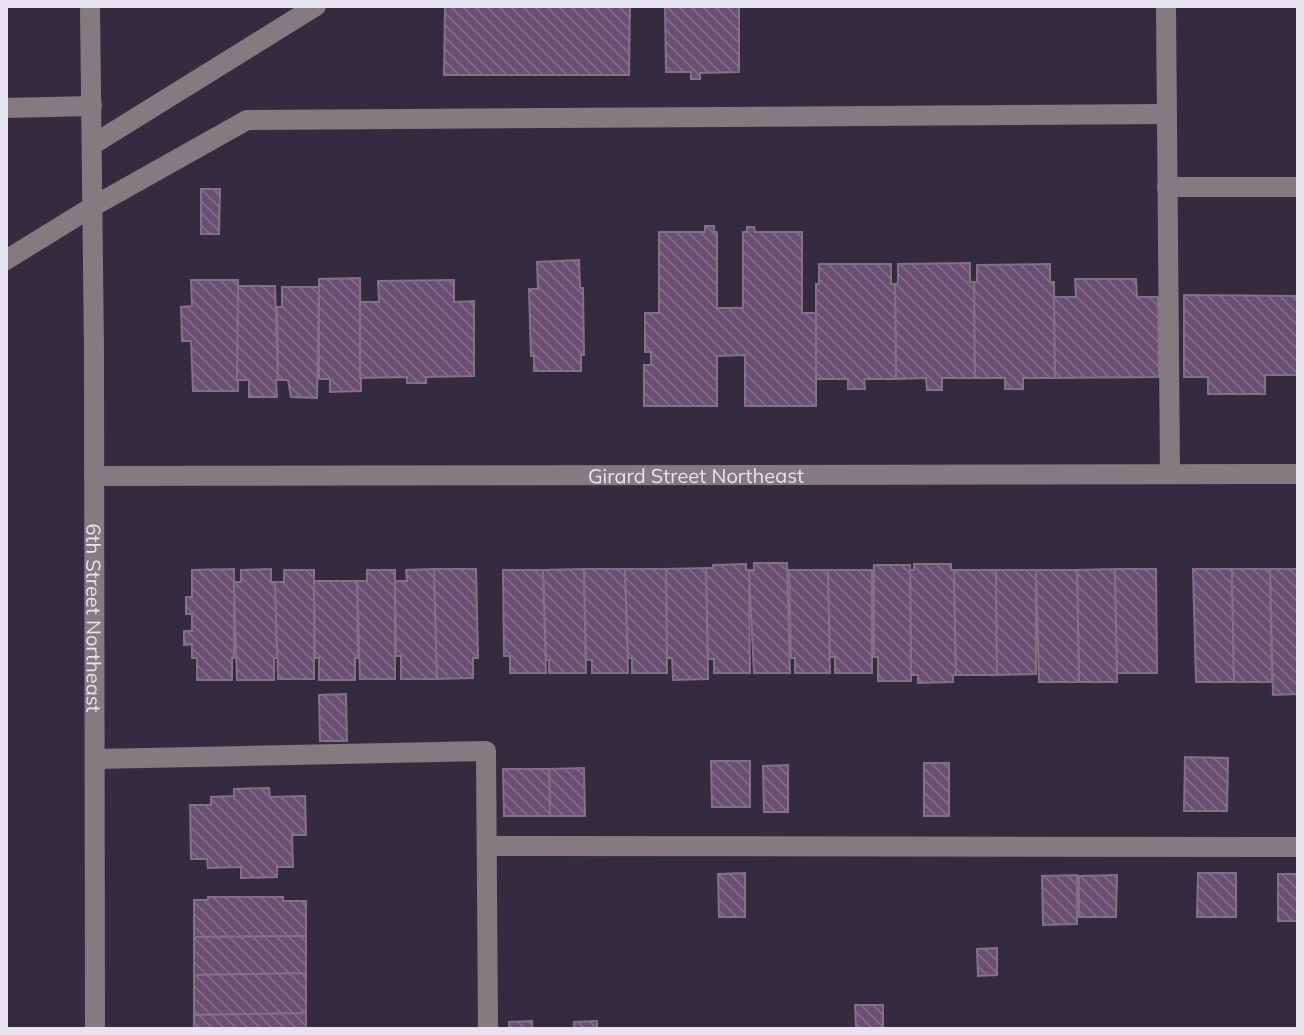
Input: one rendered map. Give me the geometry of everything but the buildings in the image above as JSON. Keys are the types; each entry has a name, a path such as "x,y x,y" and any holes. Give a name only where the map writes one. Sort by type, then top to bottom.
{"street":[{"name":"6th Street Northeast","path":"90,6 95,1029"},
{"path":"92,145 316,6"},
{"path":"1166,6 1170,474"},
{"path":"6,108 92,106"},
{"path":"6,260 92,207 247,120 1167,114"},
{"path":"1167,187 1298,187"},
{"name":"Girard Street Northeast","path":"94,476 1298,474"},
{"path":"95,759 486,751 488,1029"},
{"path":"487,846 1298,847"}]}
